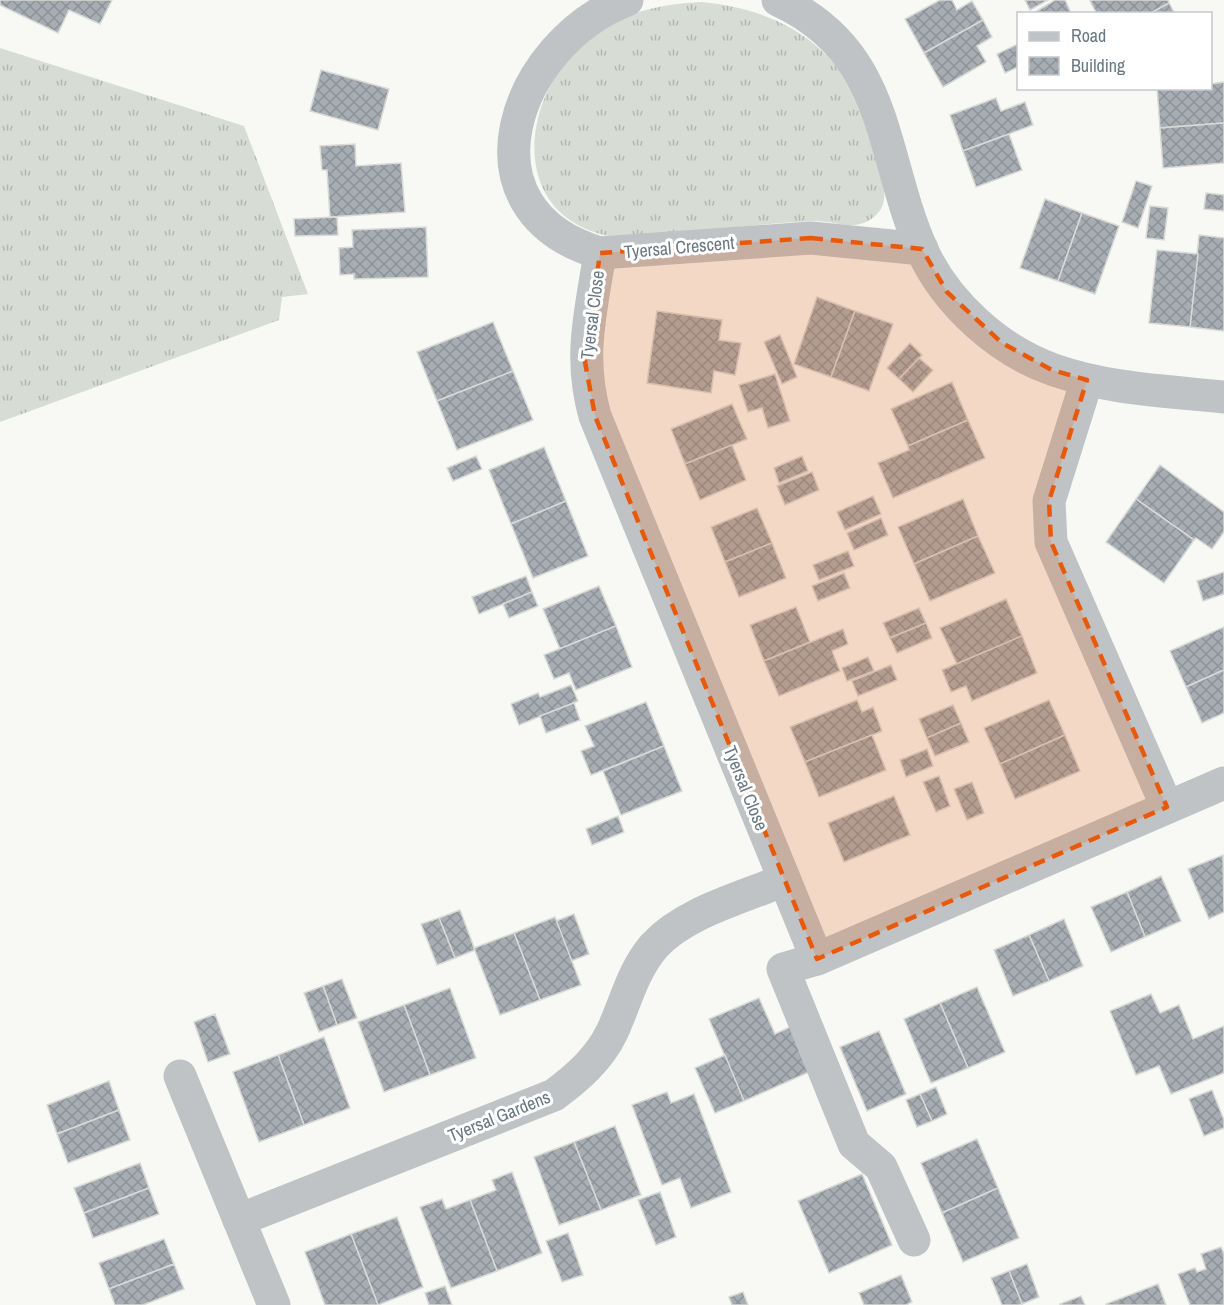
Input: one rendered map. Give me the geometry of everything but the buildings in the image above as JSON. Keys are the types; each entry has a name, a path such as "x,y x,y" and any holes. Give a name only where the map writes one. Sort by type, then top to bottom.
{"street":[{"name":"Tyersal Crescent","path":"627,0 592,17 569,34 548,58 532,85 515,129 515,170 523,194 536,215 555,233 576,246 600,253 811,238 922,249"},
{"path":"778,0 795,8 822,27 845,50 864,77 878,106 922,249 946,292 970,317 1002,343 1052,370 1123,387 1224,397"},
{"name":"Tyersal Close","path":"600,253 585,362 588,389 595,416 817,959"},
{"path":"1087,380 1049,501 1051,542 1167,807"},
{"path":"914,1240 881,1167 854,1144 783,969 817,959 1224,783"},
{"name":"Tyersal Gardens","path":"239,1220 554,1095 577,1078 597,1058 612,1033 634,974 655,945 682,924 784,880"},
{"path":"180,1076 274,1305"}],"highlighted area":[{"path":"811,238 922,249 947,292 1002,343 1052,370 1087,380 1049,501 1051,542 1167,807 817,959 595,416 585,362 600,253"}],"green space":[{"path":"702,2 753,12 777,21 798,32 818,47 835,65 850,86 869,129 884,191 883,205 874,217 867,222 852,225 813,221 614,237 579,226 555,206 540,181 534,153 537,122 547,91 564,63 587,39 613,22 656,7"},
{"path":"0,48 244,126 308,294 282,297 279,320 0,422"}]}
